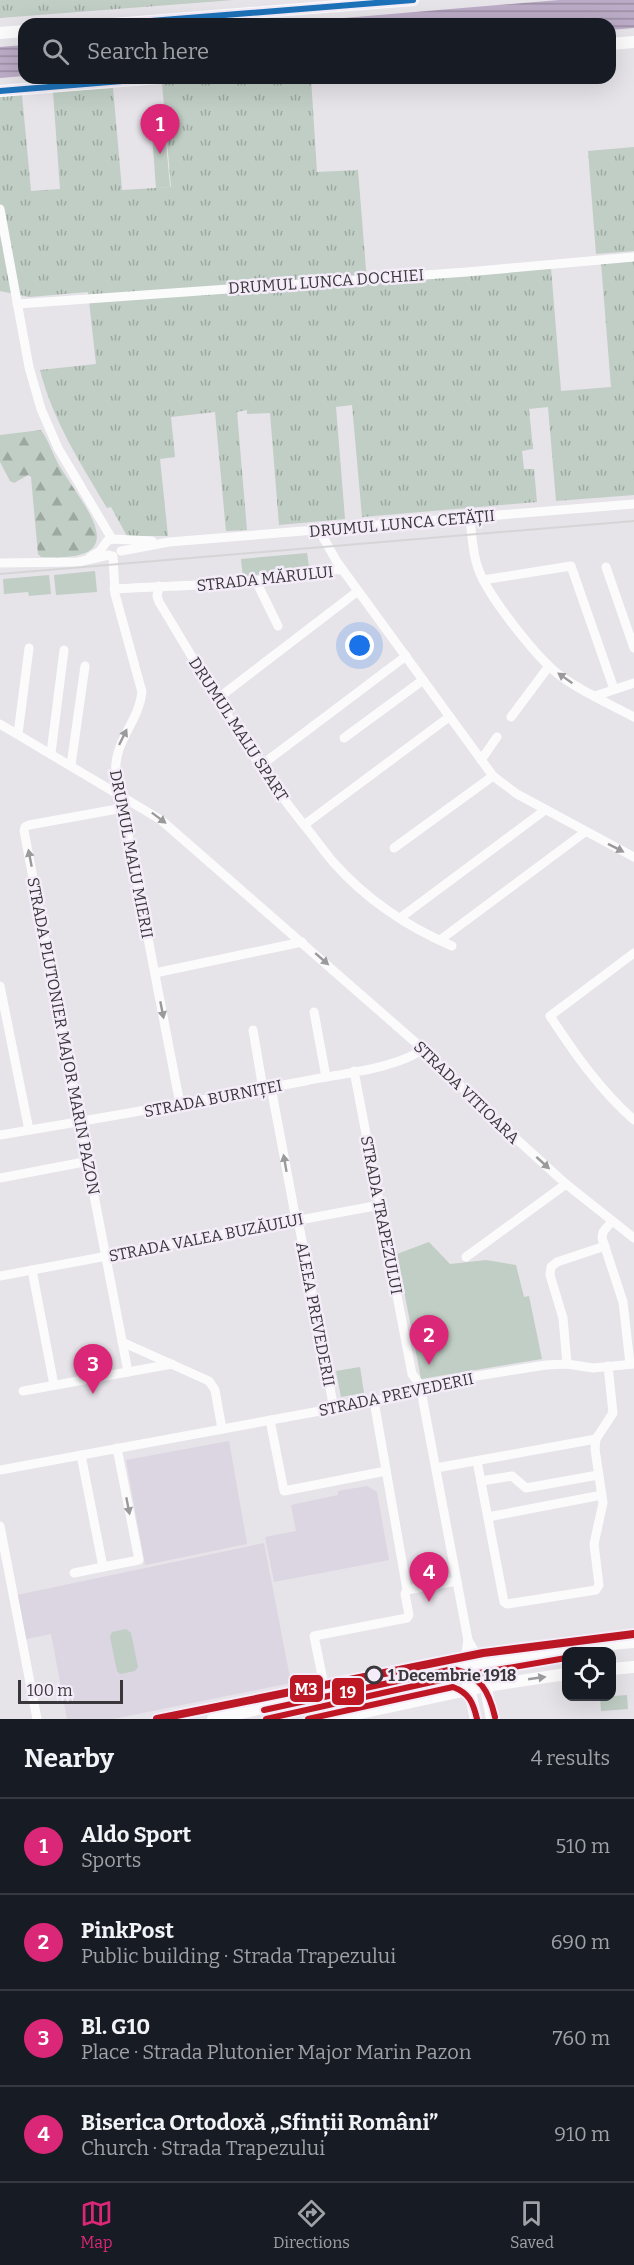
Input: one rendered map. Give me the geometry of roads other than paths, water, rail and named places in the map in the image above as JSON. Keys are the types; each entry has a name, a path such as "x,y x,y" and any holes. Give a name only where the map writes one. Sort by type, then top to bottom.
{"main road":[{"path":"188,18 413,0"},
{"path":"0,33 18,32"},
{"path":"616,44 634,42"},
{"path":"0,91 86,84"},
{"path":"213,1719 482,1662 634,1642"},
{"path":"482,1662 492,1719"},
{"path":"464,1666 476,1719"},
{"path":"616,1669 634,1667"},
{"path":"332,1719 486,1686 562,1675"}],"street":[{"path":"0,209 29,367 45,422 58,448 95,508 112,547"},
{"name":"DRUMUL LUNCA DOCHIEI","path":"17,304 467,272 634,257"},
{"name":"DRUMUL LUNCA CETĂȚII","path":"0,563 78,562 112,547 634,504"},
{"path":"470,518 475,559 483,580 501,607 549,666 568,681 634,717"},
{"name":"STRADA MĂRULUI","path":"319,530 327,547 343,570 493,776 545,810 634,857"},
{"name":"DRUMUL MALU MIERII","path":"112,547 114,589 142,692 140,704 117,751 115,765 180,1104"},
{"path":"483,580 571,566 614,690"},
{"path":"606,567 634,648"},
{"name":"STRADA MĂRULUI","path":"114,589 256,581 322,569 343,570"},
{"path":"256,581 278,626"},
{"name":"DRUMUL MALU SPART","path":"159,586 157,596 159,602 217,699 260,766 304,825 347,876 381,906 452,946"},
{"path":"217,699 358,591"},
{"path":"18,734 28,648"},
{"path":"51,753 64,650"},
{"path":"260,766 406,656"},
{"path":"71,765 86,666"},
{"path":"511,717 549,666"},
{"path":"344,738 423,680"},
{"path":"595,696 634,683"},
{"path":"304,825 449,717"},
{"name":"STRADA VITIOARA","path":"0,724 161,819 423,1049 491,1116 566,1184 634,1238"},
{"path":"481,760 497,736"},
{"path":"394,848 493,776"},
{"name":"STRADA PLUTONIER MAJOR MARIN PAZON","path":"123,808 29,825 24,831 128,1372"},
{"path":"400,918 545,810"},
{"path":"440,940 585,832"},
{"path":"155,973 302,942"},
{"path":"634,953 550,1016 597,1083 634,1120"},
{"path":"0,986 29,1130"},
{"path":"314,1012 326,1077"},
{"name":"ALEEA PREVEDERII","path":"253,1029 297,1220 334,1408"},
{"name":"STRADA BURNIȚEI","path":"0,1135 326,1077 401,1061 423,1049"},
{"name":"STRADA TRAPEZULUI","path":"354,1071 412,1374 420,1385 468,1640 464,1666"},
{"path":"0,1178 88,1161"},
{"path":"466,1257 566,1184"},
{"name":"STRADA VALEA BUZĂULUI","path":"0,1276 380,1205"},
{"path":"567,1364 563,1318 550,1275 551,1267 557,1262 605,1246 602,1236 612,1221"},
{"name":"STRADA PREVEDERII","path":"0,1470 399,1396 420,1385 546,1365 567,1364 583,1367 632,1364 623,1302 605,1246"},
{"path":"32,1270 54,1385"},
{"path":"122,1342 209,1381 215,1390 222,1429"},
{"path":"23,1391 172,1364"},
{"path":"477,1461 503,1600 507,1604 596,1590 599,1585 594,1544 603,1508 595,1449 596,1439 614,1413 608,1366"},
{"path":"326,1695 314,1636 407,1618 409,1615 405,1594 407,1590 374,1401"},
{"path":"270,1420 284,1491 386,1471"},
{"path":"436,1468 596,1439"},
{"path":"74,1574 139,1560 117,1448"},
{"path":"81,1455 103,1567"},
{"path":"481,1481 512,1476 526,1488 598,1475"},
{"path":"488,1517 602,1495"},
{"path":"0,1526 37,1719"},
{"path":"407,1590 457,1581"},
{"name":"STRADA TRAPEZULUI","path":"468,1640 482,1662"}],"railway":[{"path":"0,574 634,521"}],"place":[{"name":"Aldo Sport","path":"160,154"},
{"name":"PinkPost","path":"429,1365"},
{"name":"Bl. G10","path":"93,1394"},
{"name":"Biserica Ortodoxă „Sfinții Români”","path":"429,1602"},
{"name":"1 Decembrie 1918","path":"374,1675"}]}
